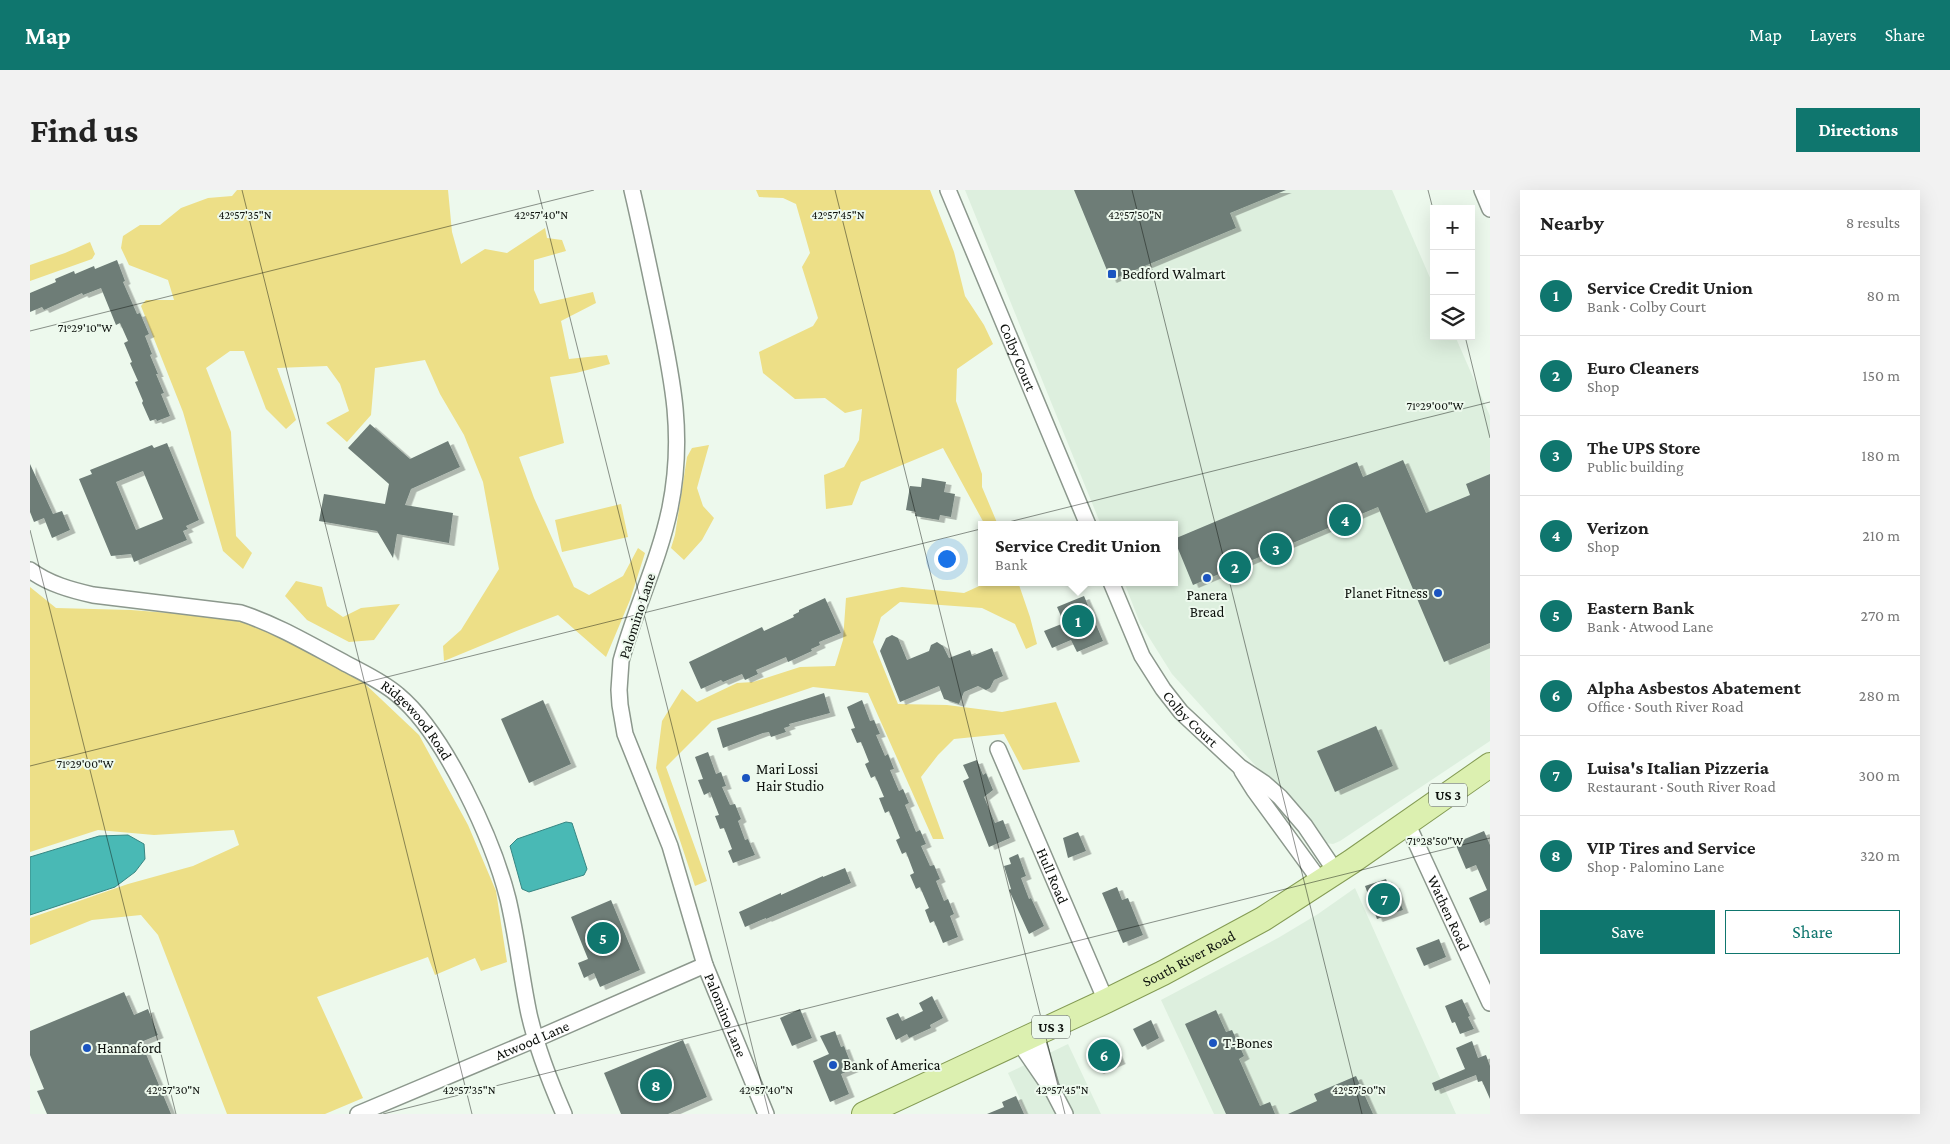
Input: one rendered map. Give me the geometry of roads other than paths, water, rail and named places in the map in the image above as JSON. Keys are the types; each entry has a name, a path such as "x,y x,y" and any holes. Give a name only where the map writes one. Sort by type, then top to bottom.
{"main road":[{"name":"South River Road","path":"864,1114 1106,1002 1263,919 1328,877 1490,765"}],"street":[{"name":"Palomino Lane","path":"632,190 672,378 677,435 670,508 663,537 621,661 619,676 620,705 630,748 648,788 670,846 705,965 766,1114"},
{"name":"Colby Court","path":"948,190 1086,521"},
{"path":"1482,190 1490,209"},
{"name":"Ridgewood Road","path":"30,570 47,580 75,591 241,613 302,640 374,679 398,695 419,717 436,741 452,766 482,826 507,898 525,995 536,1039 564,1114"},
{"name":"Colby Court","path":"1113,586 1142,656 1163,689 1181,712 1240,767 1254,790 1328,877"},
{"name":"Hull Road","path":"998,749 1106,1002"},
{"name":"Wathen Road","path":"1407,823 1490,1003"},
{"name":"Atwood Lane","path":"358,1114 705,965"},
{"path":"1028,1038 1065,1114"}],"water":[{"path":"566,822 572,823 587,869 584,875 529,892 522,889 510,846 517,839"},
{"path":"128,835 144,844 145,859 135,872 115,887 30,915 30,857 99,836"}],"place":[{"name":"Bedford Walmart","path":"1112,274"},
{"name":"Verizon","path":"1345,520"},
{"name":"The UPS Store","path":"1276,549"},
{"name":"Euro Cleaners","path":"1235,567"},
{"name":"Panera Bread","path":"1207,578"},
{"name":"Planet Fitness","path":"1438,593"},
{"name":"Service Credit Union","path":"1078,621"},
{"name":"Mari Lossi Hair Studio","path":"746,778"},
{"name":"Luisa's Italian Pizzeria","path":"1384,899"},
{"name":"Eastern Bank","path":"603,938"},
{"name":"T-Bones","path":"1213,1043"},
{"name":"Hannaford","path":"87,1048"},
{"name":"Alpha Asbestos Abatement","path":"1104,1055"},
{"name":"Bank of America","path":"833,1065"},
{"name":"VIP Tires and Service","path":"656,1085"}]}
